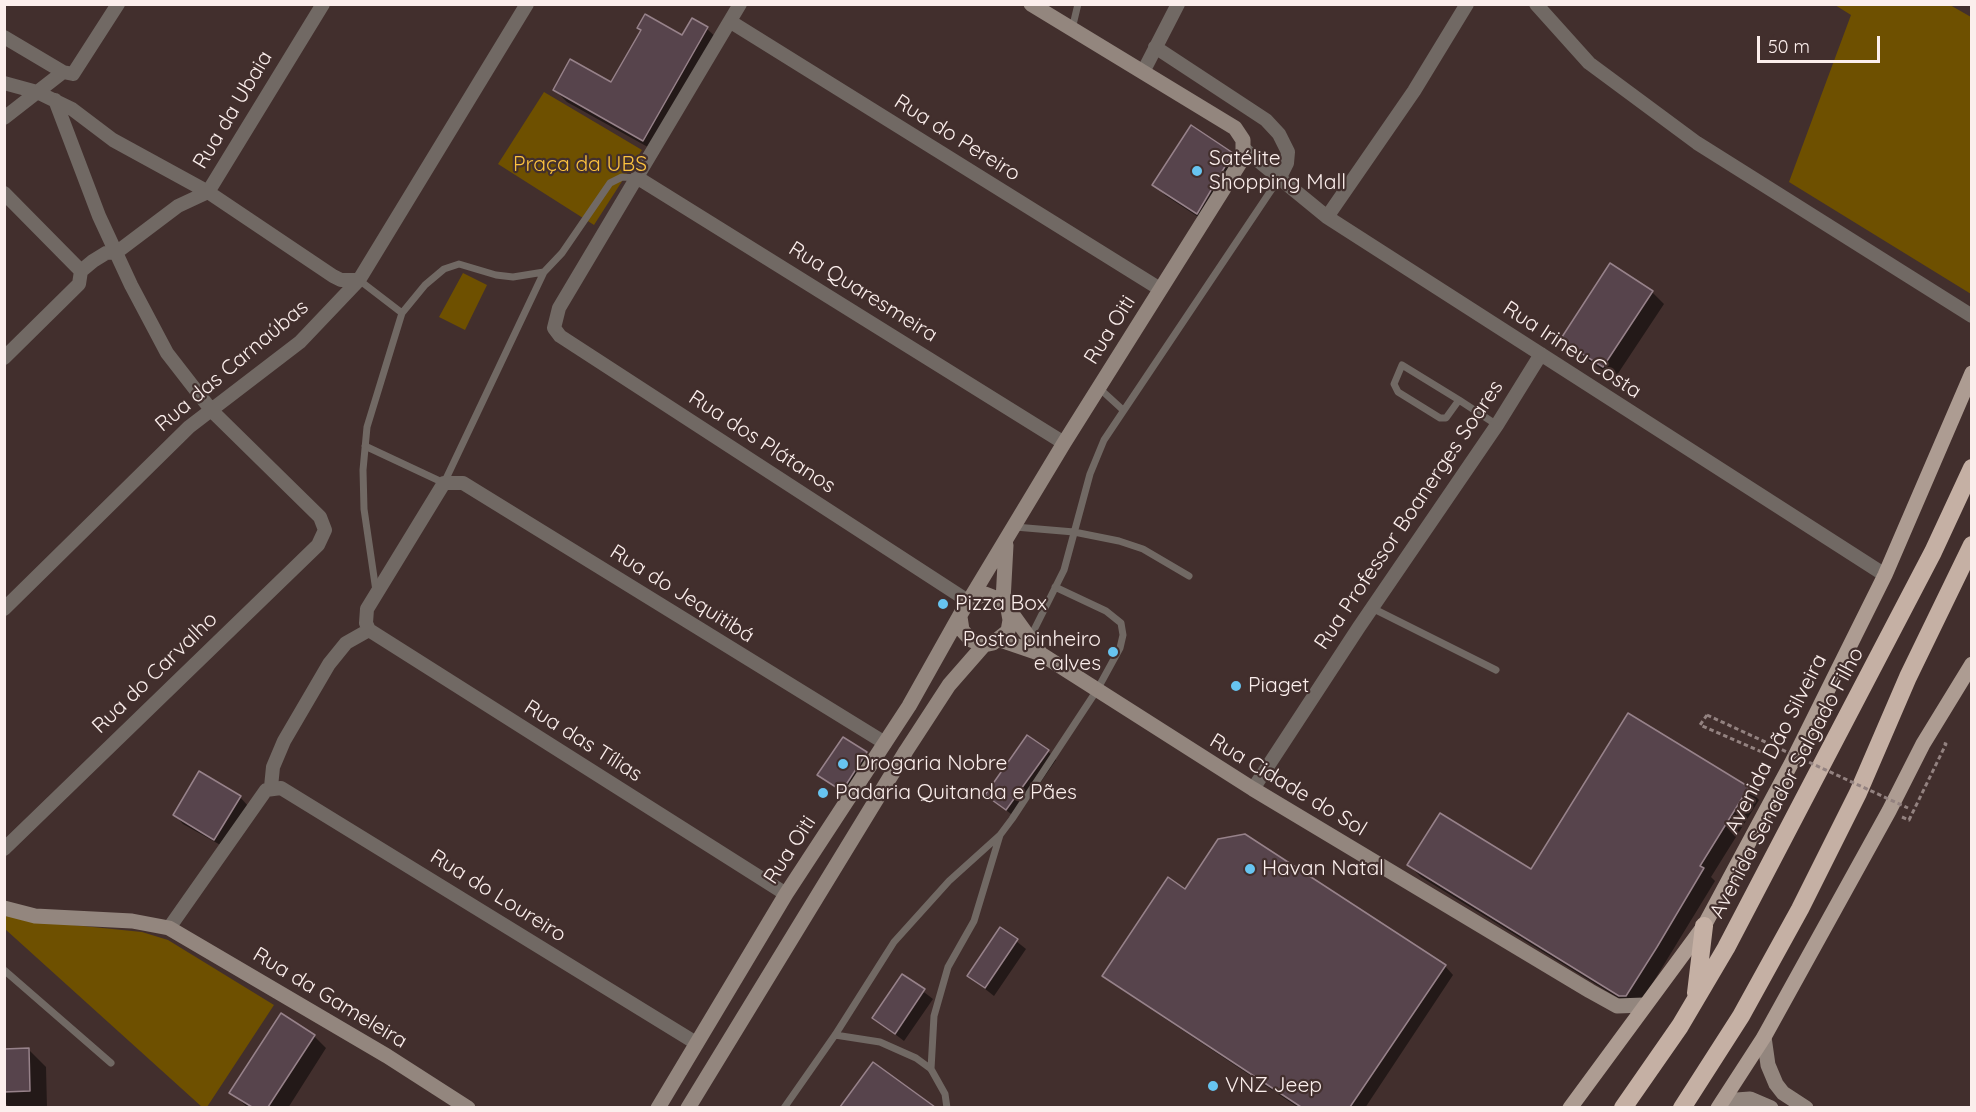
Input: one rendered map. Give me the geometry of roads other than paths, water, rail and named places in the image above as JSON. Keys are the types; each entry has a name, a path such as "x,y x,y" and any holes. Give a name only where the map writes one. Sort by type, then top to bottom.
{"highway":[{"name":"Avenida Senador Salgado Filho","path":"1623,1107 1695,1001 1789,831 1933,552 1971,468"},
{"path":"1682,1107 1741,1016 1800,909 1858,793 1908,677 1971,544"},
{"path":"1695,1001 1704,926"}],"main road":[{"path":"1031,4 1236,128 1243,145"},
{"name":"Rua Oiti","path":"969,600 1064,443 1243,158 1243,145"},
{"name":"Avenida Dão Silveira","path":"1570,1107 1704,926 1791,764 1885,575 1971,373"},
{"name":"Rua Oiti","path":"1006,542 1006,605"},
{"path":"688,1107 906,751 949,685 984,645 1000,640 1008,631 1010,620 1006,605 985,594 969,600 960,617 962,630 971,640 984,645"},
{"name":"Rua Cidade do Sol","path":"1006,605 1041,654"},
{"name":"Rua Oiti","path":"658,1107 786,894 885,744 960,617"},
{"name":"Rua Cidade do Sol","path":"1000,640 1041,654 1253,789 1608,1001 1617,1006 1644,1005"},
{"path":"1721,1104 1764,1037 1889,811 1923,744 1971,664"},
{"name":"Rua da Gameleira","path":"4,908 35,916 132,921 169,928 378,1050 468,1107"},
{"path":"1764,1037 1767,1065 1776,1084 1783,1093 1806,1107"},
{"path":"1721,1104 1736,1098 1750,1099 1771,1107"}],"street":[{"path":"4,118 66,73 76,72 118,4"},
{"name":"Rua da Ubaia","path":"4,358 79,284 81,271 106,253 117,252 178,206 208,192 323,4"},
{"name":"Rua das Carnaúbas","path":"4,609 189,427 300,342 359,280 527,4"},
{"path":"638,178 740,4"},
{"path":"1143,72 1178,4"},
{"path":"1327,216 1414,91 1467,4"},
{"path":"1536,4 1589,63 1697,143 1971,316"},
{"name":"Rua do Pereiro","path":"731,22 1160,289"},
{"path":"4,38 66,73"},
{"path":"1155,47 1266,120 1280,134 1288,152 1287,163 1280,177"},
{"path":"4,83 37,92 55,100 80,114 113,140 208,192 333,276 341,280 359,280"},
{"path":"55,100 99,216 131,285 167,353 212,411"},
{"name":"Rua Irineu Costa","path":"1243,145 1327,216 1885,575"},
{"name":"Rua dos Plátanos","path":"638,178 559,308 554,320 554,328 560,336 969,600"},
{"name":"Rua Quaresmeira","path":"638,178 1064,443"},
{"path":"4,194 81,271"},
{"name":"Rua Professor Boanerges Soares","path":"1253,789 1497,425 1541,354"},
{"name":"Rua do Carvalho","path":"4,849 318,545 323,537 324,523 320,517 212,411"},
{"path":"169,928 266,790 273,787 273,767 284,741 329,663 367,623 367,609 450,482"},
{"name":"Rua do Jequitibá","path":"450,482 885,744"},
{"name":"Rua das Tílias","path":"367,623 786,894"},
{"name":"Rua do Loureiro","path":"273,787 492,916 696,1043"}],"lane":[{"path":"1072,30 1078,4"},
{"path":"365,446 450,482 544,272 562,253 610,183 622,177 638,178"},
{"path":"1029,640 1064,570 1090,474 1104,440 1280,177"},
{"path":"376,594 364,509 365,446 367,427 402,313 425,285 444,269 459,264 496,275 513,277 544,272"},
{"path":"359,280 402,313"},
{"path":"1459,400 1446,418 1440,418 1398,392 1394,384 1402,365 1459,400 1497,425"},
{"path":"1099,388 1123,410"},
{"path":"1015,527 1074,532 1119,541 1143,549 1189,576"},
{"path":"784,1107 835,1035 894,942 949,881 1000,835 1097,690 1120,648 1123,635 1121,623 1106,611 1055,587"},
{"path":"1372,609 1496,670"},
{"path":"931,1069 934,1016 948,967 974,921 1000,835"},
{"path":"4,970 111,1063"},
{"path":"835,1035 880,1042 900,1049 931,1069 945,1094 947,1107"}],"place":[{"name":"Satélite Shopping Mall","path":"1197,171"},
{"name":"Pizza Box","path":"943,604"},
{"name":"Posto pinheiro e alves","path":"1113,652"},
{"name":"Piaget","path":"1236,686"},
{"name":"Drogaria Nobre","path":"843,764"},
{"name":"Padaria Quitanda e Pães","path":"823,793"},
{"name":"Havan Natal","path":"1250,869"},
{"name":"VNZ Jeep","path":"1213,1086"}],"park label":[{"name":"Praça da UBS","path":"580,165"}]}
